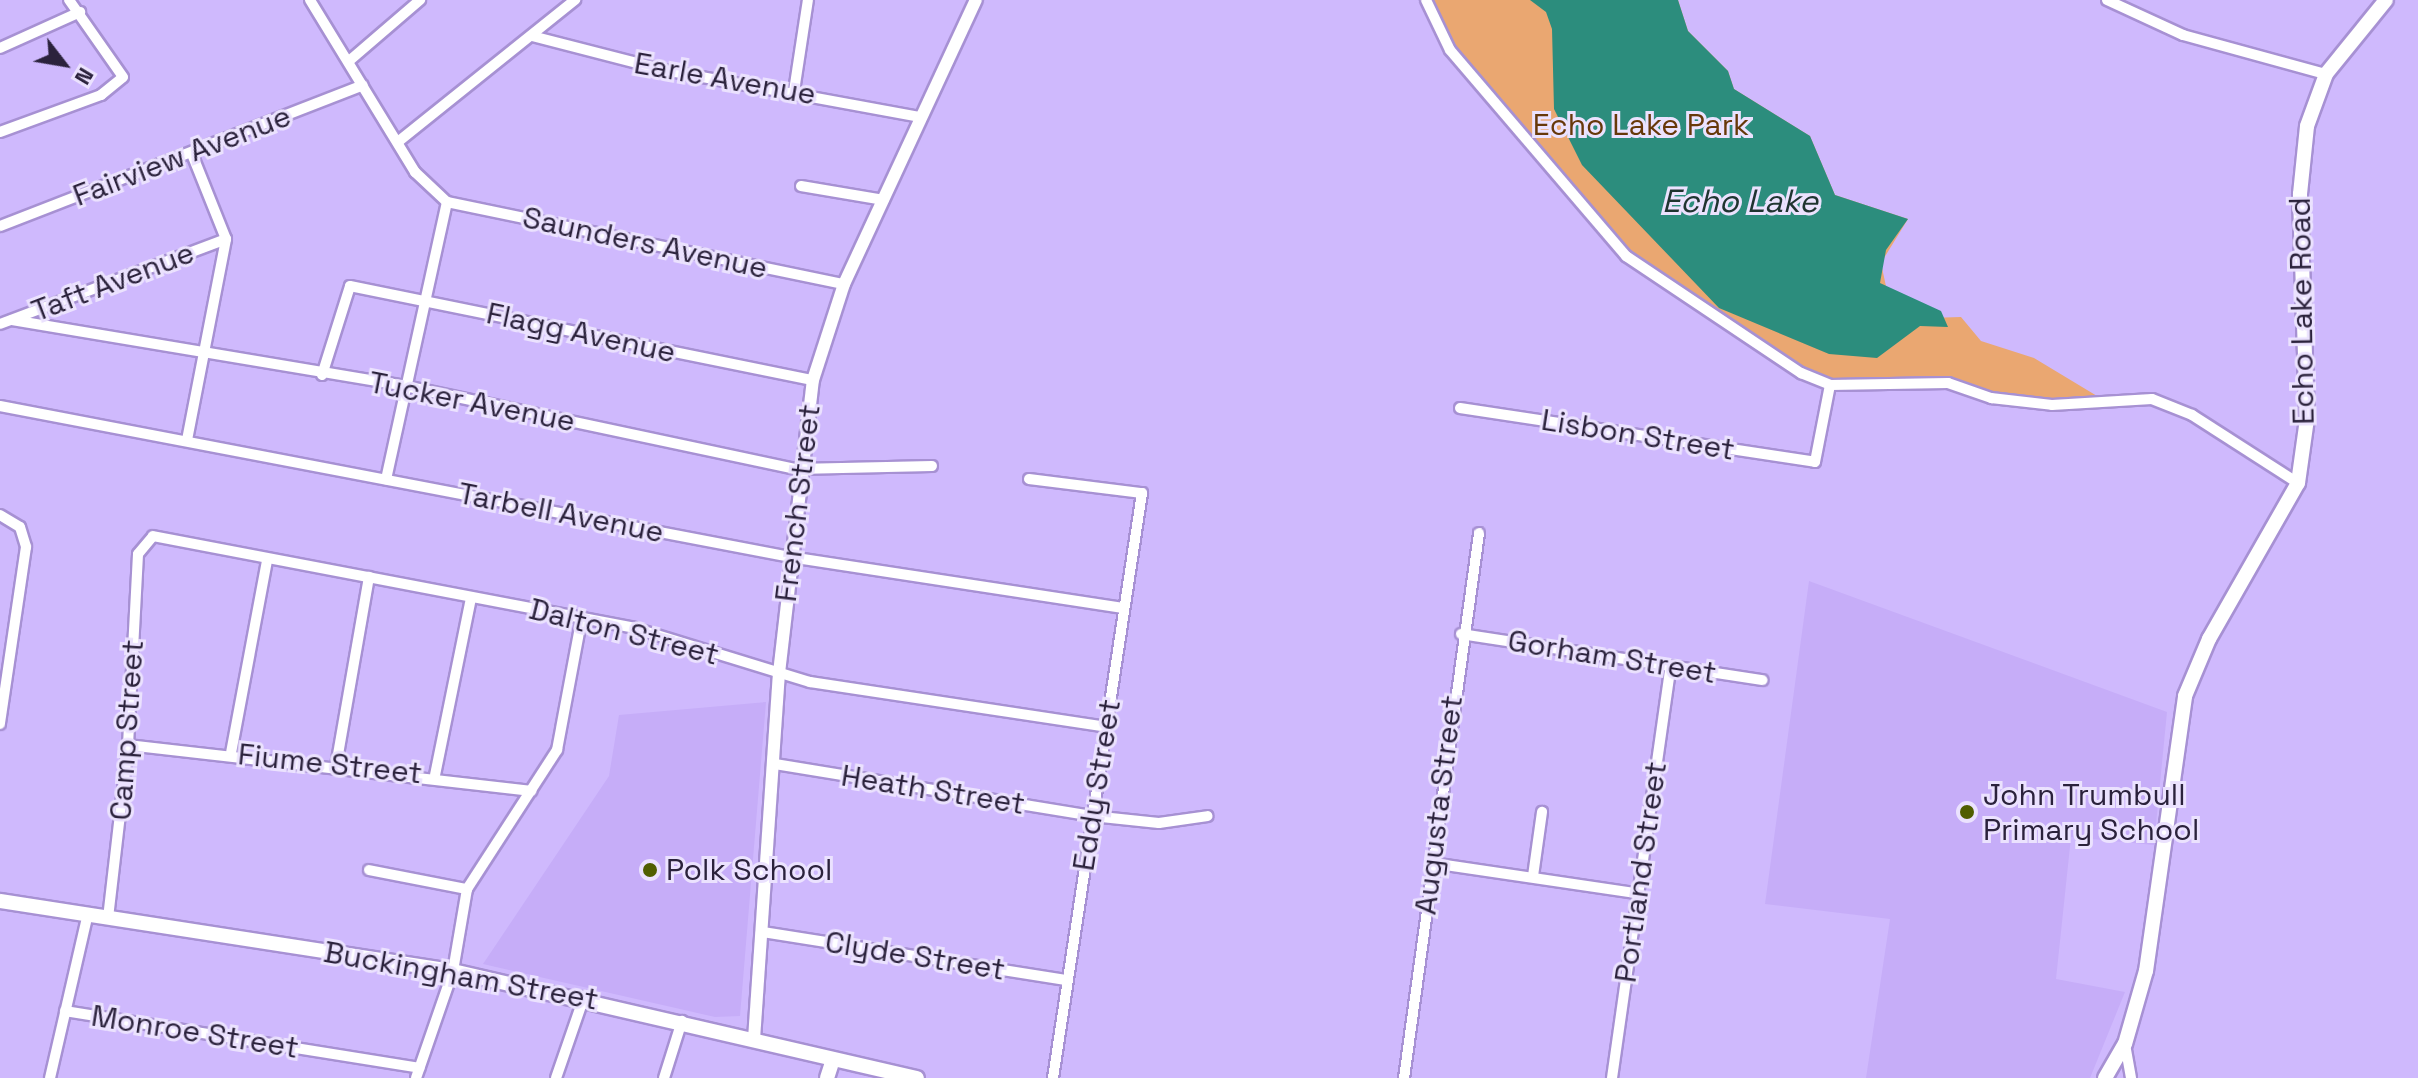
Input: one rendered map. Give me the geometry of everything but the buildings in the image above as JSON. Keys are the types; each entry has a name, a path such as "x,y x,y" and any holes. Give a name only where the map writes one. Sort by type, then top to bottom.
{"main road":[{"name":"Echo Lake Road","path":"2105,1078 2125,1044 2160,900 2185,696 2209,639 2298,483 2307,370 2300,190 2303,140 2326,74 2386,0"},
{"name":"Buckingham Street","path":"0,901 453,971 584,997 917,1078"},
{"path":"827,1078 833,1060"}],"street":[{"path":"0,132 101,95 123,77 70,0"},
{"path":"310,0 399,141 415,172 447,202 386,479"},
{"path":"349,61 420,0"},
{"path":"399,141 575,0"},
{"path":"794,91 808,0"},
{"name":"French Street","path":"754,1039 779,673 797,469 813,380 844,284 976,0"},
{"path":"1426,0 1450,50 1626,256 1723,328 1830,385 1948,383 1991,398 2052,405 2152,399 2192,415 2298,483"},
{"path":"2107,0 2183,35 2326,74"},
{"path":"0,48 80,12"},
{"name":"Earle Avenue","path":"532,36 664,70 794,91 920,117"},
{"name":"Fairview Avenue","path":"0,226 192,154 363,85"},
{"path":"187,440 209,357 226,239 192,154"},
{"path":"801,186 884,200"},
{"name":"Saunders Avenue","path":"447,202 844,284"},
{"name":"Taft Avenue","path":"0,324 226,239"},
{"name":"Flagg Avenue","path":"322,375 350,286 813,380"},
{"name":"Tucker Avenue","path":"12,320 209,357 405,386 797,469 932,466"},
{"name":"Lisbon Street","path":"1460,408 1815,462 1830,385"},
{"name":"Tarbell Avenue","path":"0,406 790,557 1123,608"},
{"name":"Eddy Street","path":"1029,479 1142,493 1053,1078"},
{"path":"0,515 20,527 26,547 0,724"},
{"name":"Augusta Street","path":"1404,1078 1461,634 1479,533"},
{"name":"Dalton Street","path":"143,541 153,536 267,561 582,617 779,673 1107,727"},
{"name":"Camp Street","path":"108,918 128,745 143,541"},
{"path":"231,753 267,561"},
{"path":"336,766 369,577"},
{"path":"435,775 471,598"},
{"path":"418,1073 453,971 467,889 557,750 582,617"},
{"name":"Gorham Street","path":"1461,634 1763,680"},
{"name":"Portland Street","path":"1612,1078 1636,893 1671,666"},
{"name":"Fiume Street","path":"128,745 435,775 531,791"},
{"name":"Heath Street","path":"775,764 1092,816 1159,823 1208,816"},
{"path":"1533,876 1542,812"},
{"path":"1432,863 1636,893"},
{"path":"369,870 467,889"},
{"path":"50,1078 88,914"},
{"name":"Clyde Street","path":"763,932 1067,980"},
{"path":"556,1078 584,997"},
{"name":"Monroe Street","path":"65,1011 418,1073"},
{"path":"664,1078 682,1021"},
{"name":"Echo Lake Road","path":"2125,1044 2131,1078"}],"shaded area":[{"name":"John Trumbull Primary School","path":"1809,581 2167,712 2154,845 2071,837 2056,979 2125,992 2090,1078 1866,1078 1890,919 1765,904"},
{"name":"Polk School","path":"766,702 740,1016 715,1017 483,964 609,776 619,715"}],"green space":[{"name":"Echo Lake","path":"1426,0 1678,0 1688,31 1728,71 1734,89 1810,136 1835,195 1908,219 1881,263 1887,291 1928,318 1961,317 1981,341 2034,358 2102,399 2052,405 1991,398 1948,383 1830,385 1723,328 1626,256 1450,50"}],"water":[{"name":"Echo Lake","path":"1530,0 1678,0 1688,31 1728,71 1734,89 1810,136 1835,195 1908,219 1886,250 1880,283 1941,311 1948,327 1920,326 1877,358 1829,354 1719,308 1582,165 1554,109 1552,29 1546,12"}],"place":[{"name":"John Trumbull Primary School","path":"1967,812"},
{"name":"Polk School","path":"650,870"}],"park label":[{"name":"Echo Lake Park","path":"1641,125"}]}
